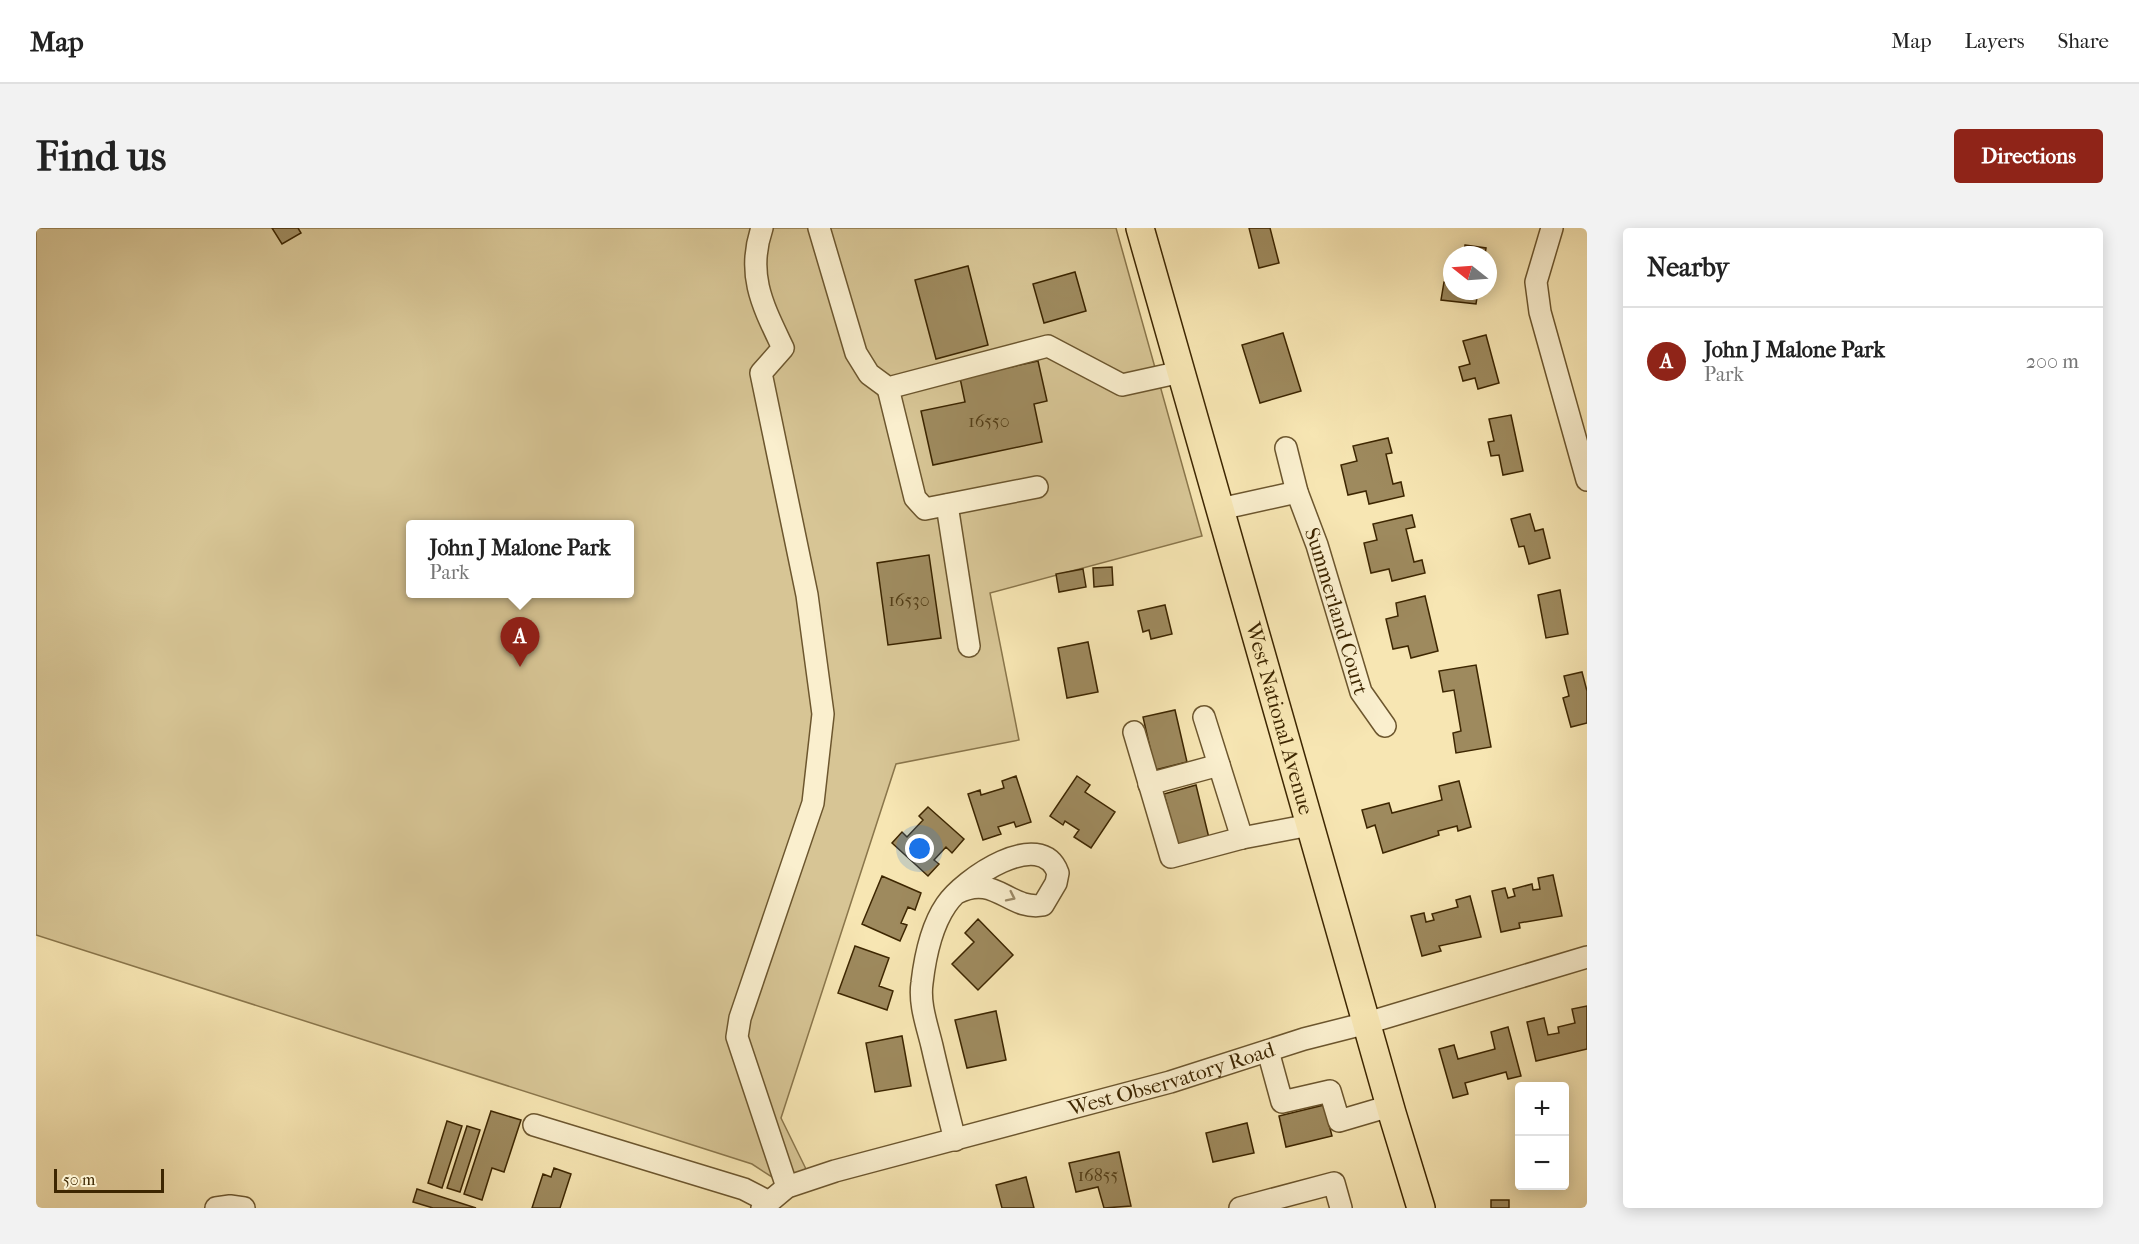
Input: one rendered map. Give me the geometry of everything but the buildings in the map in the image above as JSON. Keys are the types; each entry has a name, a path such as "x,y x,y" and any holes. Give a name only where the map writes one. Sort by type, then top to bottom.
{"main road":[{"name":"West National Avenue","path":"1140,228 1421,1208"}],"street":[{"path":"762,228 756,245 757,290 783,348 761,373 807,595 823,714 813,803 740,1017 737,1037 787,1187"},
{"path":"819,228 856,353 869,374 888,388 915,498 925,509 1037,487"},
{"path":"1552,228 1536,282 1540,312 1587,480"},
{"path":"888,388 1048,346 1122,385 1181,372"},
{"name":"Summerland Court","path":"1286,448 1361,692 1385,726"},
{"path":"1220,509 1298,492"},
{"path":"947,505 969,646"},
{"path":"1204,717 1242,838"},
{"path":"1134,732 1171,857 1242,838 1310,825"},
{"path":"1149,784 1219,765"},
{"path":"955,1140 921,999 931,940 946,904 957,893"},
{"name":"West Observatory Road","path":"766,1205 787,1187 1170,1082 1587,957"},
{"path":"1268,1051 1281,1102 1330,1091 1339,1121 1390,1106"},
{"path":"534,1125 744,1189 766,1205"},
{"path":"1240,1208 1334,1183 1341,1208"},
{"path":"216,1208 244,1208"}],"shaded area":[{"path":"36,228 1116,228 1202,536 990,593 1019,740 896,764 781,1118 806,1169 778,1181 752,1164 36,935"}],"place":[{"name":"John J Malone Park","path":"520,667"}]}
